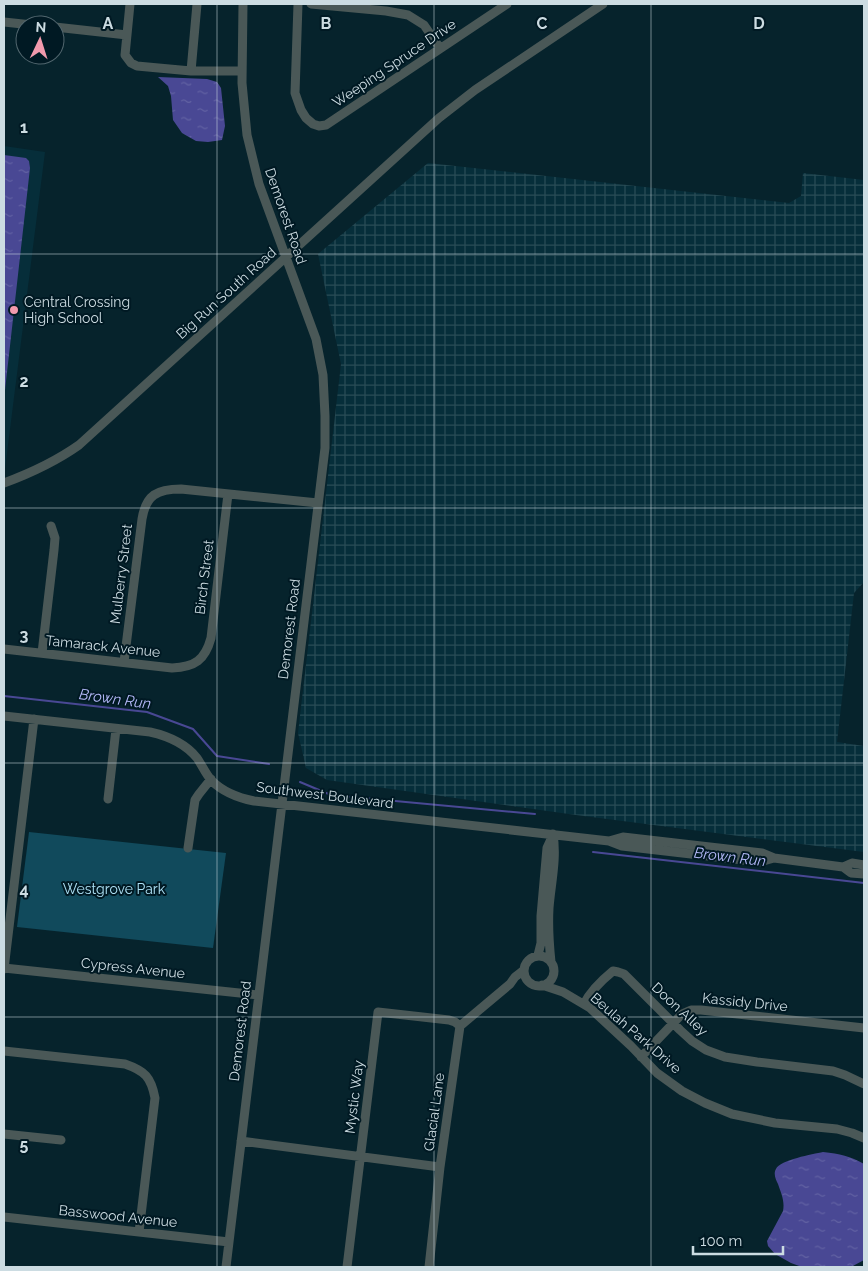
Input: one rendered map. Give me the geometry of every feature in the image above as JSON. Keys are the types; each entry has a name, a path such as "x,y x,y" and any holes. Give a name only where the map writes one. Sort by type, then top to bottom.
{"street":[{"path":"130,4 126,55 131,63 136,66 191,71 242,72"},
{"path":"191,71 197,4"},
{"name":"Demorest Road","path":"226,1267 325,448 323,376 316,339 259,184 247,135 242,83 243,4"},
{"name":"Weeping Spruce Drive","path":"298,4 295,93 306,118 319,126 326,125 507,4"},
{"path":"311,4 408,15 424,25 440,48"},
{"name":"Big Run South Road","path":"4,483 38,470 79,445 448,110 603,4"},
{"path":"65,28 127,35"},
{"name":"Mulberry Street","path":"124,662 142,519 146,505 155,494 168,489 228,494"},
{"path":"228,494 318,503"},
{"name":"Birch Street","path":"198,661 206,652 210,638 228,494"},
{"path":"42,653 55,538 51,526"},
{"name":"Tamarack Avenue","path":"4,649 172,668 186,666 198,661"},
{"name":"Southwest Boulevard","path":"4,716 150,732 173,738 196,757 211,780 237,797 254,801 609,841 623,837 762,854 774,858 844,867 852,873 864,874"},
{"path":"4,968 34,719"},
{"path":"108,799 116,729"},
{"path":"188,848 196,800 211,780"},
{"path":"538,956 541,943 541,916 547,848 553,834"},
{"path":"551,962 543,956 529,959 524,970 525,978 537,986 547,984 554,971 551,962 548,933 556,849 553,834"},
{"name":"Southwest Boulevard","path":"844,867 852,863 864,865"},
{"path":"4,884 14,886"},
{"name":"Cypress Avenue","path":"4,968 258,995"},
{"path":"460,1026 524,970"},
{"name":"Doon Alley","path":"584,1004 588,996 608,975 613,971 618,972 624,974 692,1041 706,1050 725,1057 833,1071 864,1084"},
{"path":"553,976 562,992"},
{"path":"510,984 528,981"},
{"name":"Beulah Park Drive","path":"542,985 562,992 590,1008 657,1073 682,1091 706,1103 732,1114 775,1123 837,1130 864,1138"},
{"name":"Kassidy Drive","path":"641,1057 682,1014 691,1010 864,1028"},
{"name":"Mystic Way","path":"347,1267 378,1012 449,1020 460,1026"},
{"name":"Glacial Lane","path":"429,1267 440,1167 460,1026"},
{"path":"4,1051 125,1064 138,1068 149,1078 155,1098 139,1232"},
{"path":"4,1134 61,1140"},
{"path":"241,1142 440,1167"},
{"name":"Basswood Avenue","path":"4,1217 229,1242"}],"shaded area":[{"name":"Central Crossing High School","path":"4,146 45,152 5,469 4,469"},
{"path":"428,163 789,203 801,196 803,173 864,180 864,582 854,593 837,742 864,746 864,852 576,815 327,780 306,768 298,733 341,364 318,254"}],"green space":[{"name":"Westgrove Park","path":"29,832 226,853 213,948 17,927"}],"water":[{"path":"158,77 207,79 217,82 221,88 225,126 222,140 196,141 182,133 173,120 171,96 168,86"},
{"path":"4,155 26,158 29,161 30,168 4,399"},
{"path":"823,1152 845,1156 864,1164 864,1260 851,1267 802,1267 775,1254 768,1246 767,1241 783,1211 782,1197 775,1177 776,1169 790,1160"}],"waterway":[{"name":"Brown Run","path":"4,696 147,712 193,729 217,756 269,764"},
{"name":"Brown Run","path":"300,782 331,795 535,814"},
{"name":"Brown Run","path":"593,852 864,883"}],"place":[{"name":"Central Crossing High School","path":"14,310"}]}
